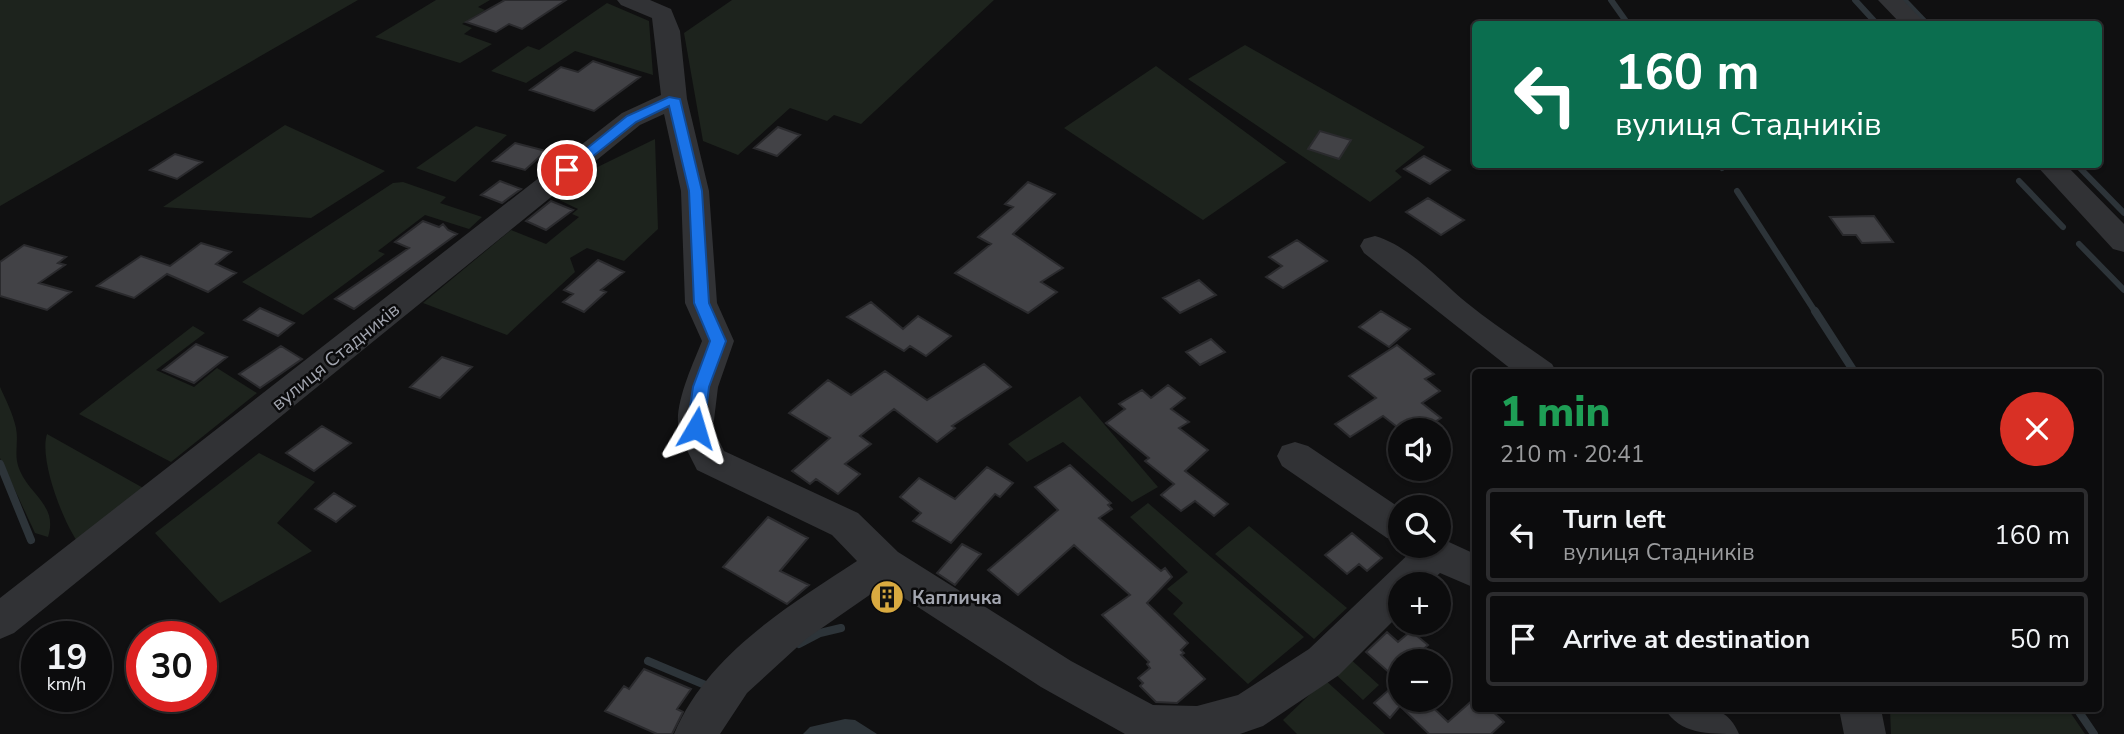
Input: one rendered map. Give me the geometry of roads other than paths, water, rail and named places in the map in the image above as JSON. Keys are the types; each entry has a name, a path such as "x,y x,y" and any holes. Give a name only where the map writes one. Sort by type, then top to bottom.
{"street":[{"path":"629,0 663,14 668,31 674,99 695,191 701,303 718,341 701,387 696,428 710,460 845,524 884,564 1056,674 1149,725 1198,726 1248,712 1325,662 1388,600"},
{"path":"1890,0 1911,21"},
{"name":"вулиця Стадників","path":"0,621 631,119 674,99"},
{"path":"2053,168 2124,242"},
{"path":"1375,246 1418,277 1457,312 1535,369"},
{"path":"1295,456 1388,519"},
{"path":"1413,572 1425,558"},
{"path":"1449,558 1472,570"},
{"path":"695,734 732,680 792,626 884,564"},
{"path":"1690,712 1718,734"},
{"path":"1861,712 1865,734"}],"waterway":[{"path":"1611,0 1626,21"},
{"path":"1855,0 1874,21"},
{"path":"1904,0 1924,21"},
{"path":"2080,168 2124,213"},
{"path":"2019,181 2063,227"},
{"path":"1737,191 1816,313"},
{"path":"2079,244 2124,290"},
{"path":"1815,311 1852,369"},
{"path":"0,464 31,540"},
{"path":"799,644 820,633 841,628"},
{"path":"648,661 710,687"},
{"path":"2079,712 2094,734"}],"place":[{"name":"Капличка","path":"887,597"}]}
